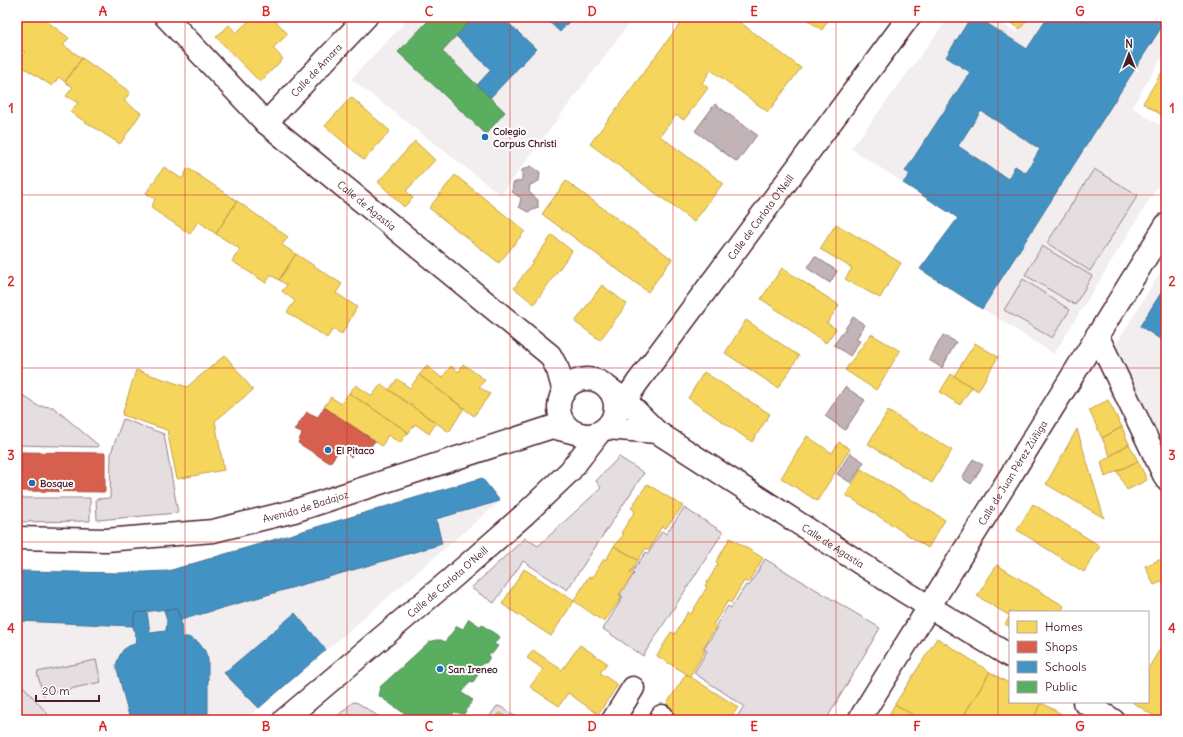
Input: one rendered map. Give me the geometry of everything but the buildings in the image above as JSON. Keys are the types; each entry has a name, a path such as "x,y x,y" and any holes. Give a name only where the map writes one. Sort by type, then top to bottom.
{"street":[{"name":"Calle de Agastia","path":"166,17 266,123 550,355 558,370 564,392"},
{"name":"Calle de Amara","path":"266,123 366,17"},
{"name":"Calle de Carlota O’Neill","path":"284,720 450,580 570,472 600,429 625,400 909,17"},
{"name":"Calle de Juan Pérez Zúñiga","path":"859,720 1166,225"},
{"path":"1097,335 1166,479"},
{"path":"584,379 593,379 607,387 615,402 615,411 600,429 576,433 569,429 564,422 556,421 560,403 564,392 569,385 584,379"},
{"name":"Calle de Agastia","path":"607,387 625,400 657,432 929,607 1009,655"},
{"name":"Avenida de Badajoz","path":"17,538 106,540 213,531 294,511 556,421"},
{"name":"Calle de Agastia","path":"600,429 657,432"},
{"path":"613,720 633,688"},
{"path":"1086,703 1113,720"}],"shaded area":[{"name":"Colegio Corpus Christi","path":"410,17 634,17 501,195 351,79"},
{"path":"949,17 991,17 1017,33 1029,17 1166,17 1166,51 1132,107 1166,129 1166,173 1054,354 920,269 958,218 851,149"},
{"path":"715,104 757,135 737,162 695,131"},
{"path":"531,166 540,172 539,181 530,185 529,192 538,200 538,208 528,212 519,207 521,198 512,192 513,183 522,180 522,170"},
{"path":"1094,169 1138,195 1090,271 1047,243"},
{"path":"1042,246 1092,276 1075,305 1025,275"},
{"path":"815,256 837,271 830,283 807,268"},
{"path":"1161,271 1166,275 1166,449 1115,346"},
{"path":"1023,279 1070,310 1052,338 1004,310"},
{"path":"853,317 865,325 856,339 860,341 850,356 834,345"},
{"path":"943,335 956,342 942,368 929,360"},
{"path":"845,387 865,400 845,430 825,416"},
{"path":"17,391 38,406 53,407 98,445 98,447 17,445"},
{"path":"123,419 164,434 178,513 97,520 96,499 110,498 111,453"},
{"path":"850,453 864,462 851,483 837,474"},
{"path":"619,457 644,473 567,590 523,561 494,603 471,588 525,538 538,546 601,488 596,481"},
{"path":"973,459 983,465 971,484 962,478"},
{"path":"17,498 90,498 90,521 18,522"},
{"path":"500,501 245,720 17,720 17,569 120,573 168,571"},
{"path":"684,508 723,532 643,656 603,629 623,597 620,594 634,574 632,572 646,552 648,554 662,531 666,534"},
{"path":"765,559 880,628 826,720 735,720 744,706 694,673 707,651 704,649 718,627 716,625 728,606 731,608 746,585 749,586"},
{"path":"96,660 101,682 43,695 37,672"},
{"path":"17,679 53,720 17,720"},
{"path":"353,702 358,703 384,720 370,720 366,718 365,720 333,720"},
{"path":"497,706 521,720 511,720 500,713 495,720 487,720"}],"place":[{"name":"Colegio Corpus Christi","path":"485,137"},
{"name":"El Pitaco","path":"328,450"},
{"name":"Bosque","path":"32,483"},
{"name":"San Ireneo","path":"440,669"}]}
